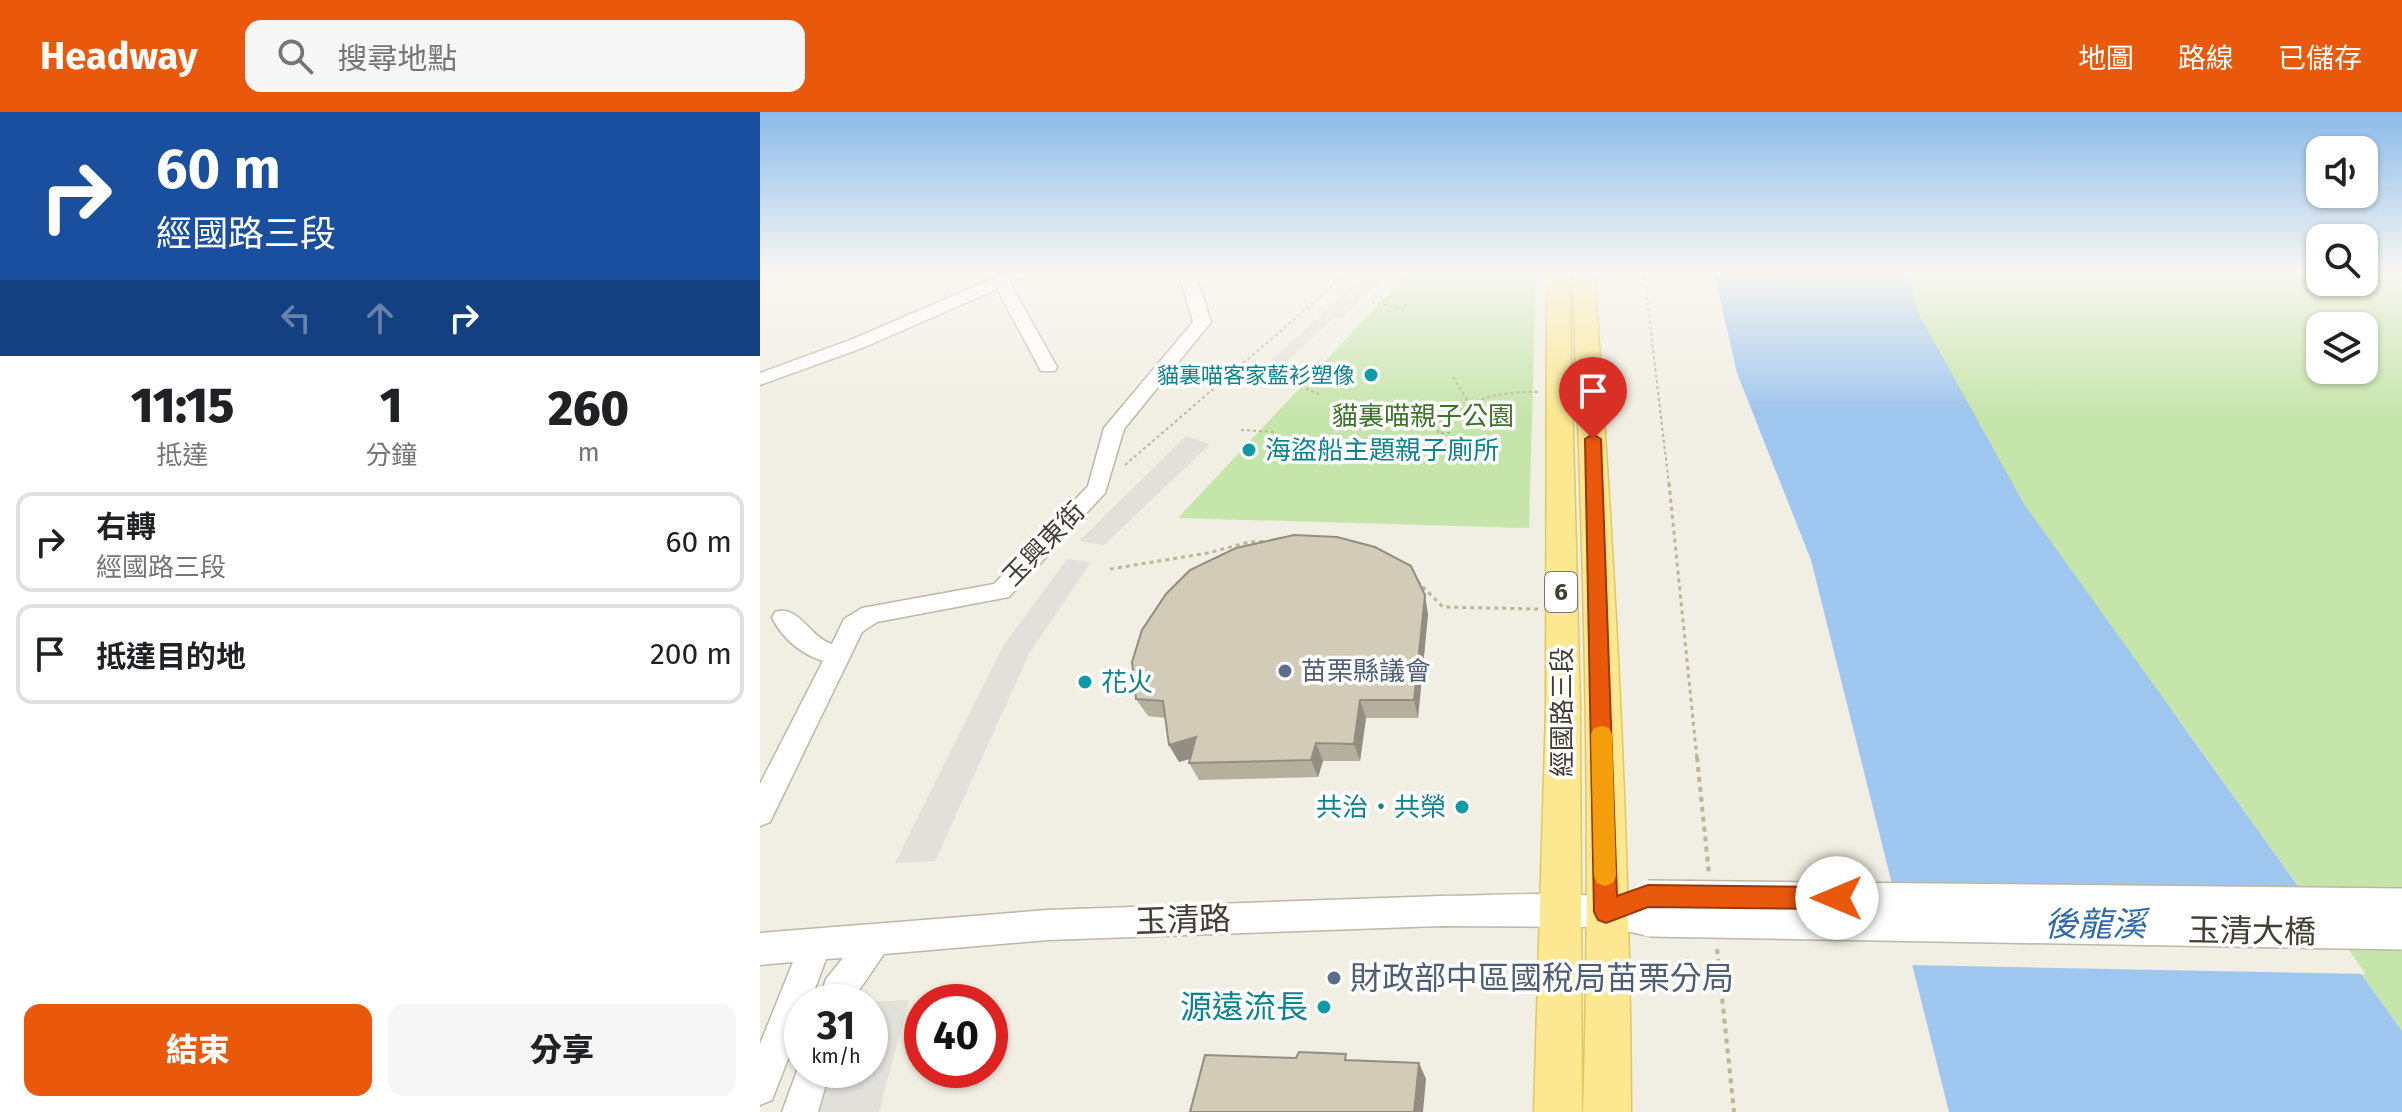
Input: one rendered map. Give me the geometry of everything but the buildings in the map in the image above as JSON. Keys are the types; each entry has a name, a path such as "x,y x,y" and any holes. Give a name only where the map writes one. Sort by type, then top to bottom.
{"main road":[{"name":"經國路三段","path":"1559,320 1563,708 1560,910"},
{"name":"經國路三段","path":"1586,320 1596,495 1606,912"},
{"name":"6","path":"1558,1112 1560,910"},
{"name":"6","path":"1606,912 1609,970 1607,1112"}],"street":[{"path":"760,379 915,320"},
{"path":"1022,320 1048,367"},
{"name":"玉興東街","path":"760,813 853,626 871,614 1001,591 1098,488 1114,428 1201,320"},
{"path":"784,618 812,648 838,656"},
{"name":"玉清大橋","path":"1606,912 1649,909 2402,904"},
{"name":"玉清大橋","path":"1649,909 2402,934"},
{"name":"玉清路","path":"760,949 1048,925 1441,911 1606,912"},
{"path":"843,984 876,939"},
{"path":"760,1088 816,944"},
{"path":"800,1112 807,1088"}],"path":[{"path":"1098,488 1294,320"},
{"path":"1651,320 1710,875"},
{"path":"1453,377 1468,401"},
{"path":"1289,382 1319,394"},
{"path":"1450,433 1438,433 1437,424 1468,401 1503,390 1543,392"},
{"path":"1241,430 1277,432"},
{"path":"1110,569 1208,553 1249,542 1272,539 1280,543"},
{"path":"1410,576 1443,607 1540,609"},
{"path":"1716,938 1734,1112"}],"green space":[{"name":"貓裏喵親子公園","path":"1364,320 1535,320 1529,528 1178,518"},
{"path":"1851,320 2306,320 2306,384 2378,384 2378,320 2402,320 2402,1031 2181,722"}],"shaded area":[{"path":"1316,320 1332,320 1276,371 1264,367"},
{"path":"1186,436 1210,444 1104,545 1079,541"},
{"path":"1067,559 1091,562 1029,654 935,861 895,863 1003,646"},
{"path":"904,1000 904,1019 888,1078 888,1001"},
{"path":"825,1088 885,1088 879,1112 818,1112"}],"water":[{"name":"後龍溪","path":"1725,320 1922,320 2024,504 2402,1031 2402,1112 1949,1112 1811,560 1737,373"}],"pier":[{"path":"1889,890 2311,897 2366,974 1908,965"}],"slow traffic":[{"path":"1602,734 1605,876"}],"place":[{"name":"貓裏喵客家藍衫塑像","path":"1371,375"},
{"name":"海盜船主題親子廁所","path":"1249,450"},
{"name":"苗栗縣議會","path":"1285,671"},
{"name":"花火","path":"1085,682"},
{"name":"共治‧共榮","path":"1462,807"},
{"name":"財政部中區國稅局苗栗分局","path":"1334,978"},
{"name":"源遠流長","path":"1324,1007"}],"route":[{"path":"1593,439 1606,912 1648,896 1837,898"}]}
